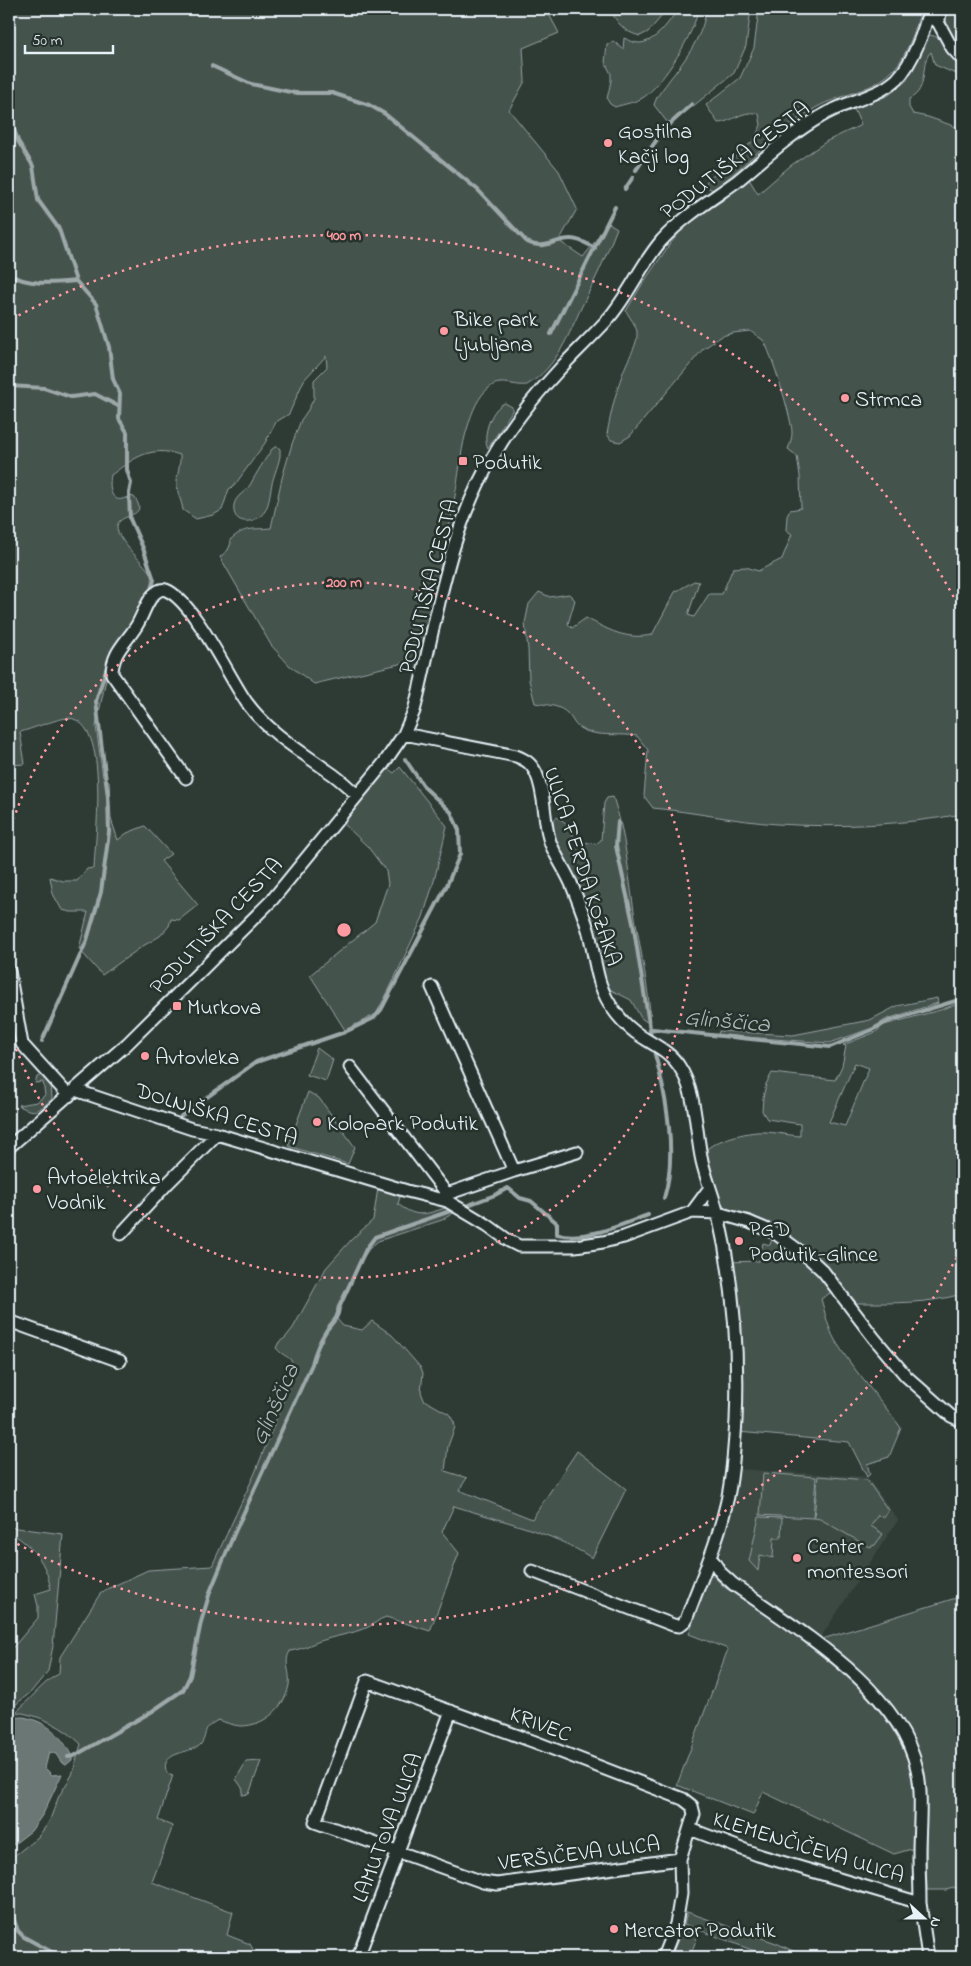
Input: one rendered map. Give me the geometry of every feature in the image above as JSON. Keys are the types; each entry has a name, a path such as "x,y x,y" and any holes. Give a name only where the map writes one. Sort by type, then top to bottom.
{"street":[{"path":"938,22 941,9"},
{"path":"928,12 938,22 952,48 962,59"},
{"name":"PODUTIŠKA CESTA","path":"9,1147 127,1044 272,900 384,763 404,734 414,711 446,578 461,526 477,486 494,454 514,424 557,372 610,318 661,242 685,217 738,180 779,145 821,115 864,98 888,86 899,77 923,33 928,12"},
{"path":"186,778 112,674 112,665 116,653 137,626 152,596 158,590 164,589 173,594 198,622 246,702 260,720 293,748 329,772 358,795"},
{"name":"ULICA FERDA KOZAKA","path":"404,734 528,760 541,788 550,841 572,885 588,929 600,982 606,998 627,1026 660,1047 679,1065 691,1093 697,1137 709,1189"},
{"path":"9,970 22,1044 72,1093"},
{"path":"432,986 514,1171"},
{"path":"350,1067 449,1200 514,1171 577,1152"},
{"name":"DOLNIŠKA CESTA","path":"72,1093 398,1188 449,1200 519,1246 575,1246 603,1242 624,1237 692,1212 718,1213 749,1222 775,1233 797,1247 823,1271 874,1338 906,1376 951,1416 962,1421"},
{"path":"122,1234 168,1183 217,1134"},
{"path":"692,1212 709,1189"},
{"path":"532,1571 679,1626 686,1620 711,1558 726,1504 735,1442 737,1392 732,1294 718,1213 709,1189"},
{"path":"9,1321 120,1362"},
{"path":"711,1558 721,1573 733,1584 830,1652 861,1680 898,1723 907,1740 918,1770 920,1903"},
{"name":"KRIVEC","path":"315,1822 367,1681 684,1800 692,1806 694,1814 680,1859 681,1894 676,1924 663,1957"},
{"name":"LAMUTOVA ULICA","path":"358,1957 451,1711"},
{"name":"VERŠIČEVA ULICA","path":"315,1822 483,1882 497,1884 680,1859"},
{"name":"KLEMENČIČEVA ULICA","path":"690,1829 758,1854 920,1903 928,1957"}],"shaded area":[{"path":"9,9 546,9 559,33 523,48 525,81 509,110 559,171 577,209 559,241 583,257 607,222 617,228 572,328 554,360 537,378 527,385 494,384 482,395 474,410 464,442 448,533 420,659 314,684 290,666 271,645 220,557 228,550 231,543 230,540 240,532 271,528 292,444 301,420 314,398 314,380 327,367 326,356 304,380 289,414 276,422 265,443 234,486 229,489 222,510 213,515 196,519 183,510 177,487 180,455 169,452 151,452 127,463 111,475 110,486 112,495 119,499 129,496 134,497 139,509 119,522 117,527 118,533 153,577 149,593 107,675 96,726 103,777 109,781 111,819 118,840 127,833 145,826 171,854 161,861 198,905 179,920 171,919 169,926 160,936 102,975 79,949 88,912 62,910 53,894 50,877 63,881 77,881 87,869 94,868 98,783 96,759 91,739 82,724 69,718 52,721 20,732 25,764 9,765"},
{"path":"610,9 668,9 648,32 640,36 622,26 615,19"},
{"path":"678,9 698,9 696,19 685,43 669,69 652,90 641,99 615,107 610,104 607,99 611,74 605,62 607,45 613,41 623,49 624,38 639,43 651,39"},
{"path":"706,9 751,9 746,46 734,73 681,116 674,121 667,122 654,105 655,101 698,37 705,18"},
{"path":"759,9 921,9 913,36 905,54 894,70 871,86 826,103 803,116 776,136 713,190 707,187 706,182 753,141 761,125 759,114 753,113 743,114 718,123 706,105 740,78 754,48"},
{"path":"947,9 962,9 962,53 947,28"},
{"path":"929,35 943,42 959,66 956,74 935,65 931,52 925,62 920,89 909,99 909,107 913,114 928,117 962,129 962,814 870,825 823,826 761,823 653,808 644,796 648,750 637,736 591,733 577,726 565,711 553,706 535,703 529,680 525,623 529,604 539,592 550,597 569,594 575,600 568,624 572,628 586,618 617,633 634,636 652,635 675,592 694,581 699,582 688,615 694,617 709,594 722,594 733,568 746,567 758,571 782,559 792,534 786,530 787,516 790,510 801,508 800,476 797,456 788,449 792,437 791,426 776,370 763,340 750,331 722,336 703,349 630,436 620,442 611,440 607,434 615,399 637,336 635,327 626,311 670,244 688,222 722,201 749,179 758,194 790,166 827,141 861,125 854,109 889,95 907,80"},
{"path":"505,403 512,407 512,411 488,448 486,436 489,423 496,410"},
{"path":"277,446 280,449 280,456 265,511 256,519 250,521 240,520 234,512 235,502 250,485 272,449"},
{"path":"400,767 447,826 423,917 389,990 376,1014 345,1030 310,975 375,922 388,884 386,871 368,847 343,823 387,768 394,773"},
{"path":"613,797 624,839 646,980 651,1022 648,1023 641,1018 631,1000 611,990 603,978 549,827 557,817 566,823 568,831 572,832 576,841 596,844 601,840 604,803 607,798"},
{"path":"937,998 938,1003 887,1019 872,1028 830,1043 718,1035 719,1031 793,1035 870,1020 897,1006"},
{"path":"962,1002 962,1294 923,1301 857,1303 817,1261 725,1209 718,1197 704,1153 720,1141 751,1133 767,1132 800,1136 800,1124 767,1119 762,1111 766,1084 772,1073 835,1080 842,1066 846,1046 843,1045 876,1032 884,1025","holes":["855,1063 869,1068 845,1126 829,1122"]},
{"path":"317,1048 333,1060 326,1081 307,1075"},
{"path":"42,1075 51,1084 52,1099 40,1109 33,1111 18,1105 37,1102 45,1095 43,1082 35,1083 37,1077"},
{"name":"Kolopark Podutik","path":"308,1092 319,1098 355,1147 348,1164 288,1146"},
{"path":"378,1188 400,1197 398,1204 417,1214 449,1207 453,1208 455,1212 442,1220 378,1241 369,1249 356,1269 337,1307 336,1318 343,1326 362,1330 372,1321 392,1335 421,1368 423,1373 421,1392 424,1400 449,1414 454,1422 455,1427 448,1446 445,1471 467,1478 459,1490 532,1519 577,1451 626,1489 592,1558 542,1533 454,1506 442,1532 459,1553 430,1631 386,1617 369,1627 290,1651 287,1659 289,1685 287,1693 272,1714 258,1723 250,1725 238,1726 218,1720 209,1726 201,1744 167,1760 165,1766 167,1773 173,1775 158,1820 172,1826 152,1882 233,1912 227,1935 250,1944 257,1957 26,1957 9,1949 9,1860 38,1837 49,1822 59,1796 72,1775 81,1744 67,1732 51,1723 34,1716 16,1712 43,1685 59,1674 60,1657 100,1594 148,1570 212,1566 255,1473 294,1374 291,1360 276,1348 279,1342 293,1328 326,1268 351,1240 373,1220"},
{"path":"773,1236 809,1262 833,1291 821,1299 833,1335 850,1363 901,1428 889,1457 867,1464 870,1474 867,1477 849,1442 738,1432 729,1262 759,1261 763,1243 770,1245"},
{"name":"Center montessori","path":"735,1469 867,1477 898,1520 819,1640 751,1592 724,1564 719,1552 719,1541"},
{"path":"763,1473 816,1477 813,1518 760,1515"},
{"path":"818,1476 867,1480 888,1510 884,1518 878,1515 871,1526 883,1534 875,1545 869,1547 820,1519 814,1518"},
{"path":"759,1517 782,1518 781,1538 774,1538 773,1558 760,1555 758,1571 749,1561"},
{"path":"9,1527 63,1534 53,1646 48,1671 31,1692 9,1710 9,1652 38,1618 35,1594 51,1589 46,1571 39,1558 25,1543 9,1532"},
{"path":"710,1576 714,1576 723,1586 778,1623 836,1666 885,1717 902,1745 913,1776 916,1803 915,1848 894,1854 763,1792 753,1815 677,1785 728,1649 689,1634 705,1581"},
{"path":"956,1598 962,1600 962,1895 957,1887 946,1890 927,1890 924,1794 915,1748 906,1727 893,1706 877,1688 819,1640"},
{"path":"23,1717 39,1722 52,1730 68,1749 72,1760 66,1765 61,1762 56,1754 49,1752 45,1768 52,1775 62,1774 43,1814 31,1831 9,1848 9,1718"},
{"path":"261,1761 249,1794 242,1795 243,1789 236,1779 246,1762"},
{"path":"687,1912 776,1943 806,1957 770,1957 684,1924"},
{"path":"682,1929 698,1935 690,1956 682,1953 680,1957 671,1957"}],"waterway":[{"path":"212,66 251,84 295,93 332,93 369,105 385,114 478,190 527,242 544,245 565,239 574,239 595,248"},
{"path":"670,124 692,104"},
{"path":"9,115 18,141 33,166 38,200 59,229 76,281 96,304 109,347 113,379 120,394 119,419 127,432 127,470 131,483 129,493 130,519 154,580 150,592"},
{"path":"636,170 660,135"},
{"path":"625,189 633,177"},
{"path":"551,334 615,207"},
{"path":"9,274 16,278 33,282 76,281"},
{"path":"9,386 44,388 71,397 95,394 118,406"},
{"path":"42,1041 87,940 101,892 109,832 108,797 96,701 109,660"},
{"path":"181,1116 256,1062 345,1032 374,1018 381,1010 447,885 460,854 459,830 451,812 424,787 405,759"},
{"path":"618,822 616,846 633,923 650,1030"},
{"name":"Glinščica","path":"651,1040 650,1030 653,1029 830,1047 889,1021 962,999"},
{"name":"Glinščica","path":"653,1047 662,1083 670,1142 668,1181 664,1198"},
{"name":"Glinščica","path":"463,1207 508,1188 520,1198 531,1201 557,1223 557,1234 568,1236 592,1234 648,1215"},
{"name":"Glinščica","path":"68,1757 74,1756 151,1712 183,1690 190,1676 201,1622 210,1592 234,1534 312,1364 319,1343 336,1318 366,1249 375,1237 456,1209"},
{"path":"9,1906 18,1931 24,1937 61,1957"}],"place":[{"name":"Gostilna Kačji log","path":"608,143"},
{"name":"Bike park Ljubljana","path":"444,331"},
{"name":"Strmca","path":"845,398"},
{"name":"Podutik","path":"463,461"},
{"name":"Murkova","path":"177,1006"},
{"name":"Avtovleka","path":"145,1056"},
{"name":"Kolopark Podutik","path":"317,1122"},
{"name":"Avtoelektrika Vodnik","path":"37,1189"},
{"name":"PGD Podutik-Glince","path":"739,1241"},
{"name":"Center montessori","path":"797,1558"},
{"name":"Mercator Podutik","path":"614,1929"}]}
